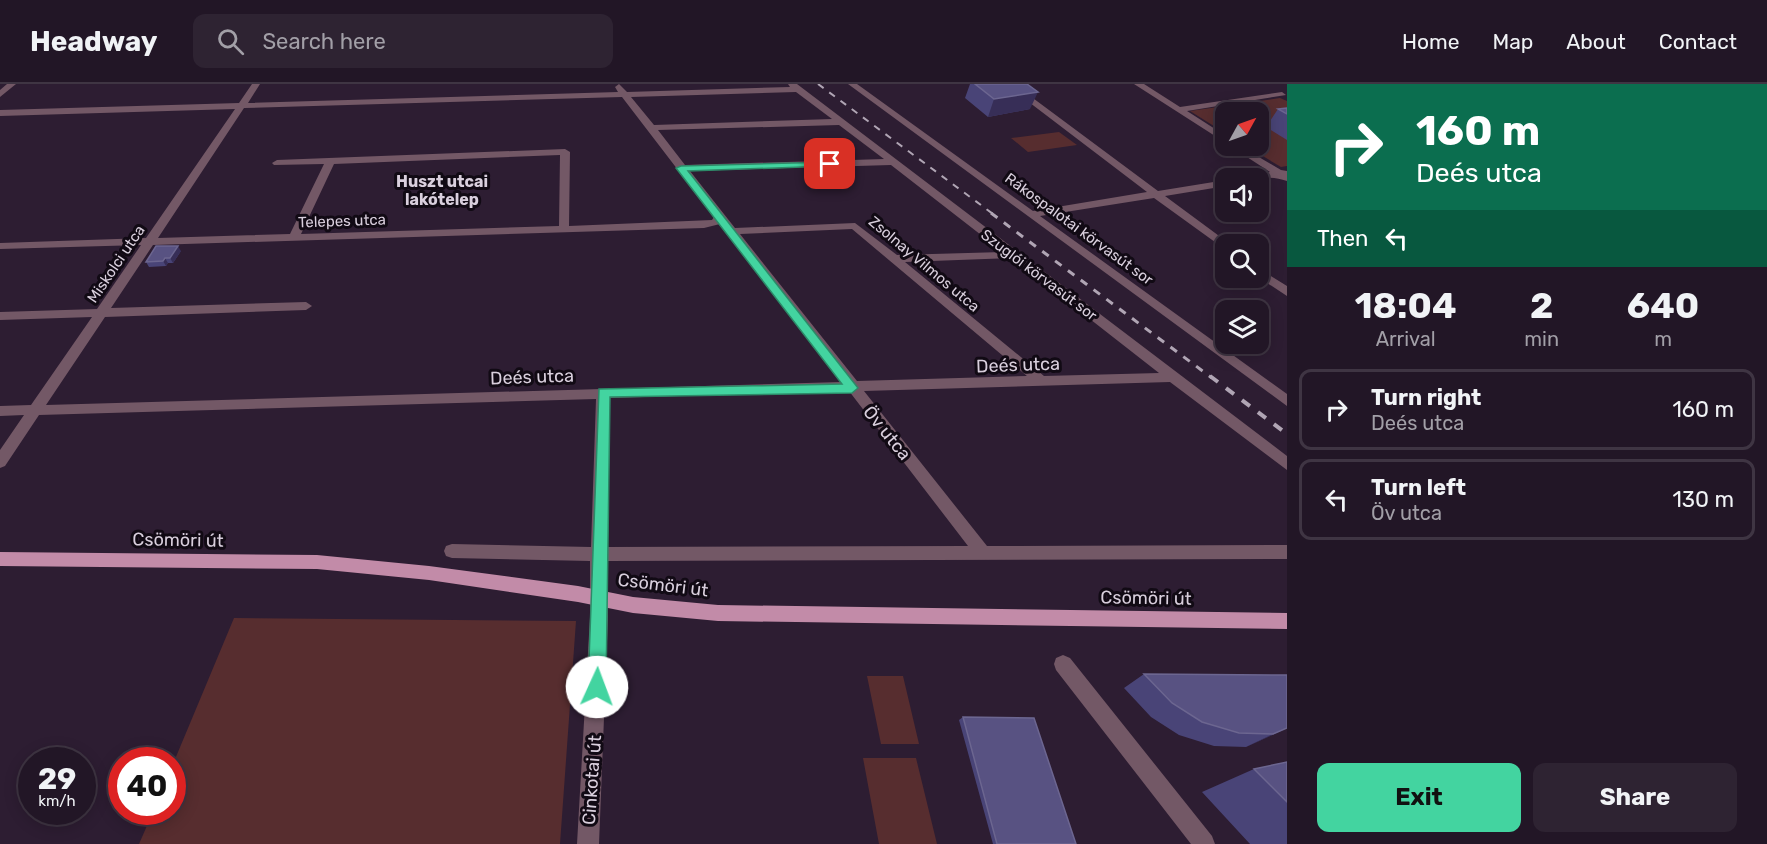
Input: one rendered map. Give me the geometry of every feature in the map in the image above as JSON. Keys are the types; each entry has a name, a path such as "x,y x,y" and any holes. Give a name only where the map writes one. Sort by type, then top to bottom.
{"main road":[{"name":"Csömöri út","path":"0,559 317,562 429,573 663,609 718,613 1287,621"}],"street":[{"path":"0,94 12,84"},
{"name":"Miskolci utca","path":"0,462 152,242 256,84"},
{"name":"Rákospalotai körvasút sor","path":"852,84 1287,401"},
{"path":"1009,84 1215,239"},
{"path":"1137,84 1215,133"},
{"path":"1262,84 1285,97"},
{"path":"0,112 243,105 620,89 794,86"},
{"name":"Szuglói körvasút sor","path":"794,86 1287,464"},
{"name":"Öv utca","path":"620,89 983,553"},
{"path":"1178,110 1285,97"},
{"path":"649,128 839,122"},
{"path":"277,163 565,152 564,229"},
{"path":"1251,156 1284,175"},
{"path":"294,237 330,161"},
{"path":"681,168 892,162"},
{"path":"1269,176 1284,175"},
{"path":"1031,214 1215,185"},
{"name":"Telepes utca","path":"0,246 704,225 716,222 719,218"},
{"name":"Zsolnay Vilmos utca","path":"730,231 855,226 1042,382"},
{"path":"894,259 1013,255"},
{"path":"1269,279 1287,292"},
{"path":"0,316 306,306"},
{"name":"Deés utca","path":"0,411 1173,377"},
{"name":"Cinkotai út","path":"588,844 591,760 596,710 603,392"},
{"name":"Csömöri út","path":"452,551 599,555 1287,552"},
{"path":"1064,664 1204,844"}],"shaded area":[{"path":"1280,98 1287,101 1287,166 1281,167 1263,156 1269,156 1269,102 1252,102"},
{"path":"1215,107 1215,127 1190,111"},
{"path":"1059,132 1077,145 1028,152 1011,138"},
{"path":"234,618 576,621 560,844 139,844 147,825 186,825 186,747 180,747"},
{"path":"867,676 903,676 919,744 881,744"},
{"path":"863,758 916,758 937,844 879,844"}],"building":[{"path":"975,84 1027,84 1038,92 994,99"},
{"path":"1287,108 1287,114 1278,109"},
{"path":"156,246 178,246 170,258 165,258 163,261 146,262"},
{"path":"1144,674 1287,675 1287,728 1273,734 1239,733 1202,722 1172,703"},
{"path":"963,717 1034,718 1076,844 997,844"},
{"path":"1287,762 1287,802 1254,769"}],"railway":[{"path":"818,84 993,214"},
{"path":"991,213 1212,378"},
{"path":"1210,376 1287,434"}],"district":[{"name":"Huszt utcai lakótelep","path":"442,190"}],"route":[{"path":"597,687 603,392 852,388 681,168 830,164"}]}
